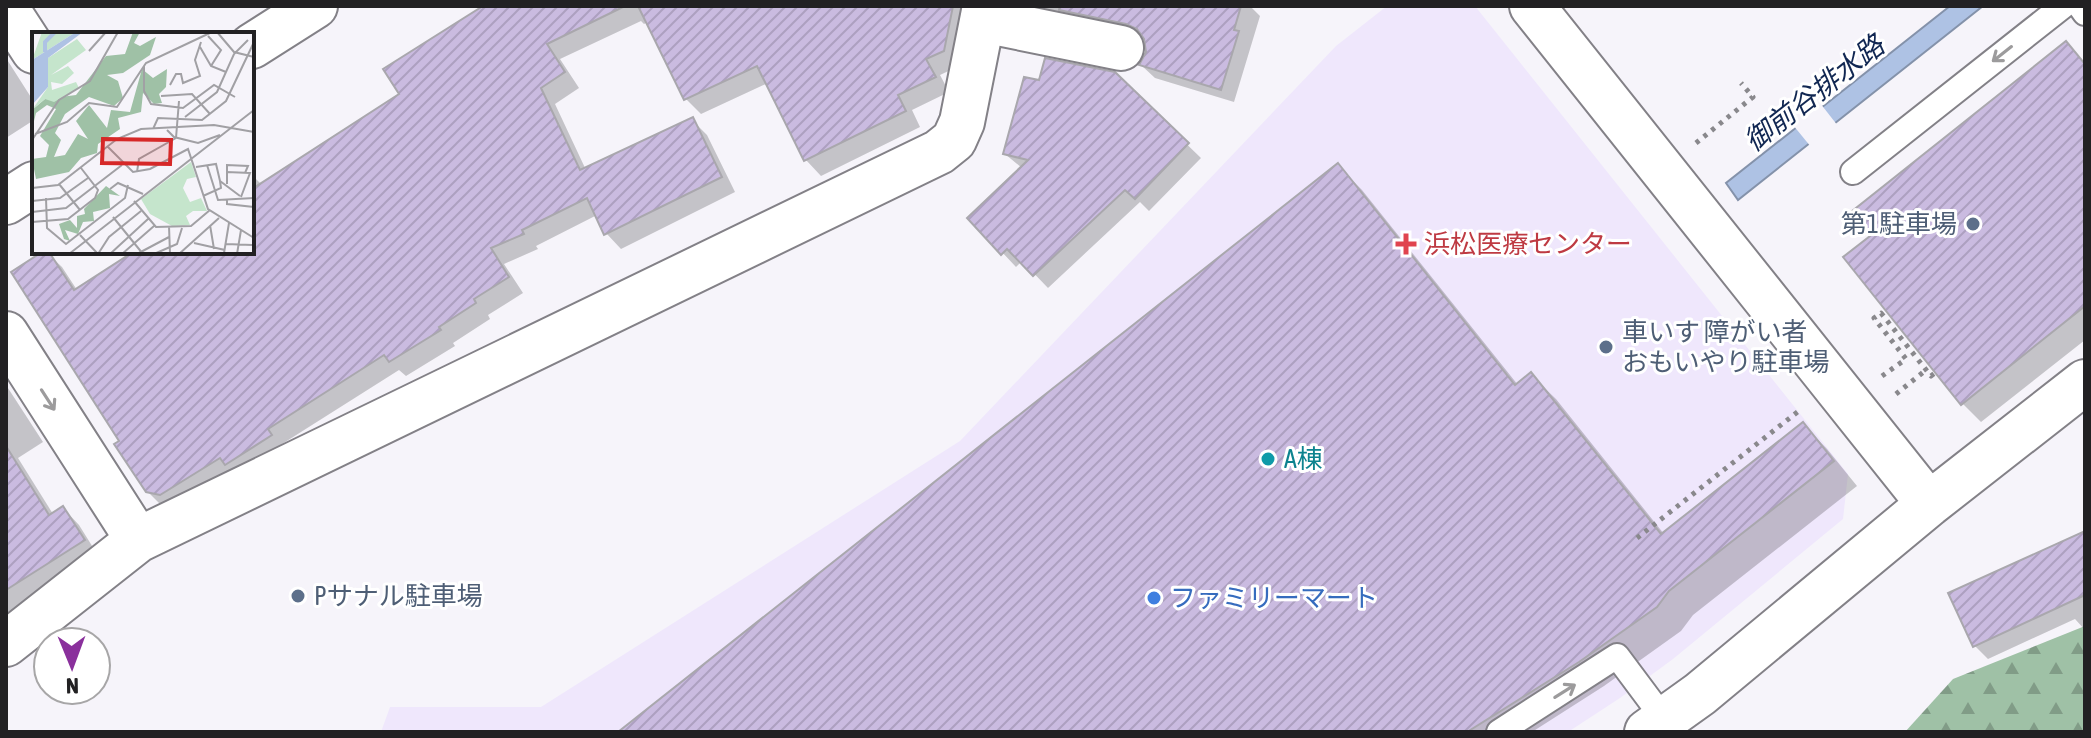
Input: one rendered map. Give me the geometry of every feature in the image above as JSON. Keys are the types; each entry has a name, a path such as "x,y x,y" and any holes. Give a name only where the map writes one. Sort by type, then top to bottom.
{"street":[{"path":"254,45 315,6"},
{"path":"1532,6 1929,504"},
{"path":"6,8 32,48"},
{"path":"6,644 138,540 939,152 954,140 962,122 984,13 1121,48"},
{"path":"6,202 32,185"},
{"path":"6,334 138,540"},
{"path":"1656,726 1753,651 1929,504 2085,382"}],"lane":[{"path":"1853,172 2063,6"},
{"path":"2080,6 2085,13"},
{"path":"1499,732 1617,656 1656,726"}],"path":[{"path":"1689,148 1753,97 1741,83"},
{"path":"1875,382 1906,359 1874,318 1881,313 1931,376 1935,373"},
{"path":"1896,394 1926,370"},
{"path":"1637,538 1833,384"}],"shaded area":[{"name":"浜松医療センター","path":"1387,6 1475,6 1848,474 1843,519 1673,659 1620,698 1568,732 381,732 390,707 541,707 960,441 1336,46"}],"green space":[{"path":"2085,626 2085,732 1905,732 1953,679"}],"water":[{"path":"1950,6 1983,6 1738,200 1726,183"}],"pier":[{"path":"1820,103 1838,126 1811,147 1793,125"}],"building":[{"path":"483,6 625,6 547,44 565,72 541,88 580,170 693,117 722,177 604,235 587,198 522,230 524,234 491,248 509,277 474,299 476,303 439,327 441,330 389,362 384,355 268,429 272,435 225,465 220,458 160,495 146,492 114,444 119,441 11,272 39,254 50,254 74,290 130,254 254,254 254,188 399,94 383,69"},
{"path":"638,6 953,6 944,51 926,59 936,77 898,95 906,111 804,161 757,66 684,100"},
{"path":"1060,6 1241,6 1234,30 1239,31 1221,90 1139,65 1146,52 1144,39 1137,29 1059,10"},
{"name":"第1駐車場","path":"2066,41 2085,64 2085,306 1961,405 1843,257 1870,236 1851,212"},
{"path":"1045,58 1115,72 1189,143 1135,199 1125,190 1033,276 1007,249 1001,255 967,218 1028,160 1003,154 1024,77 1039,80"},
{"name":"浜松医療センター","path":"1338,163 1515,385 1531,372 1661,534 1803,422 1834,461 1669,591 1657,607 1579,662 1467,732 618,732"},
{"path":"6,446 49,515 63,506 85,540 6,590"},
{"path":"2085,531 2085,595 1973,647 1948,593"}],"place":[{"name":"第1駐車場","path":"1973,224"},
{"name":"浜松医療センター","path":"1406,244"},
{"name":"車いす 障がい者 おもいやり駐車場","path":"1606,347"},
{"name":"A棟","path":"1268,459"},
{"name":"Pサナル駐車場","path":"298,596"},
{"name":"ファミリーマート","path":"1154,598"}],"water label":[{"name":"御前谷排水路","path":"1814,93"}]}
